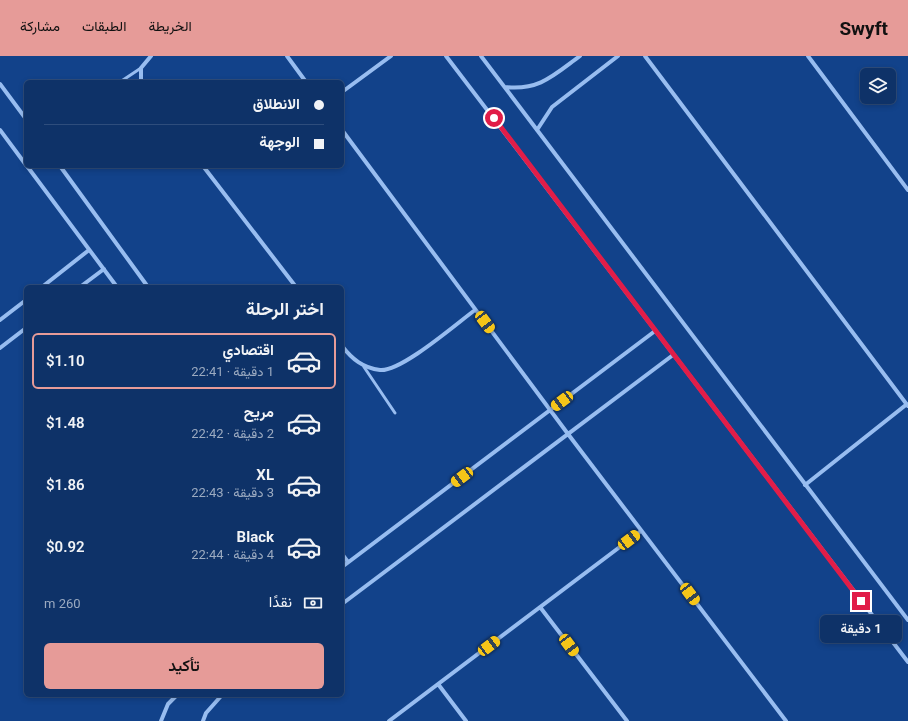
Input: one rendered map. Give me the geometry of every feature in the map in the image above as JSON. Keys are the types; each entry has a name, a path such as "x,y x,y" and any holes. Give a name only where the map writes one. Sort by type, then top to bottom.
{"street":[{"path":"141,80 141,68 151,56"},
{"path":"287,56 305,80"},
{"path":"344,91 391,56"},
{"path":"446,56 908,662"},
{"path":"481,56 908,620"},
{"path":"505,87 518,89 544,83 580,56"},
{"path":"537,130 552,107 618,56"},
{"path":"645,56 907,405 805,485"},
{"path":"808,56 908,190"},
{"path":"0,84 24,117"},
{"path":"0,130 24,162"},
{"path":"344,133 568,434 786,721"},
{"path":"28,168 116,285"},
{"path":"61,168 147,285"},
{"path":"205,168 294,285"},
{"path":"45,285 89,250"},
{"path":"83,285 104,269"},
{"path":"0,320 24,302"},
{"path":"344,348 350,356 364,367 381,370 404,363 475,310"},
{"path":"0,348 24,330"},
{"path":"344,565 655,331"},
{"path":"344,602 673,355"},
{"path":"389,721 641,531"},
{"path":"344,557 348,562"},
{"path":"540,607 627,721"},
{"path":"438,684 466,721"},
{"path":"161,721 168,704 175,697"},
{"path":"203,721 206,713 220,697"}],"lane":[{"path":"123,80 141,68"},
{"path":"364,367 394,413"}],"route":[{"path":"494,118 861,601"}]}
